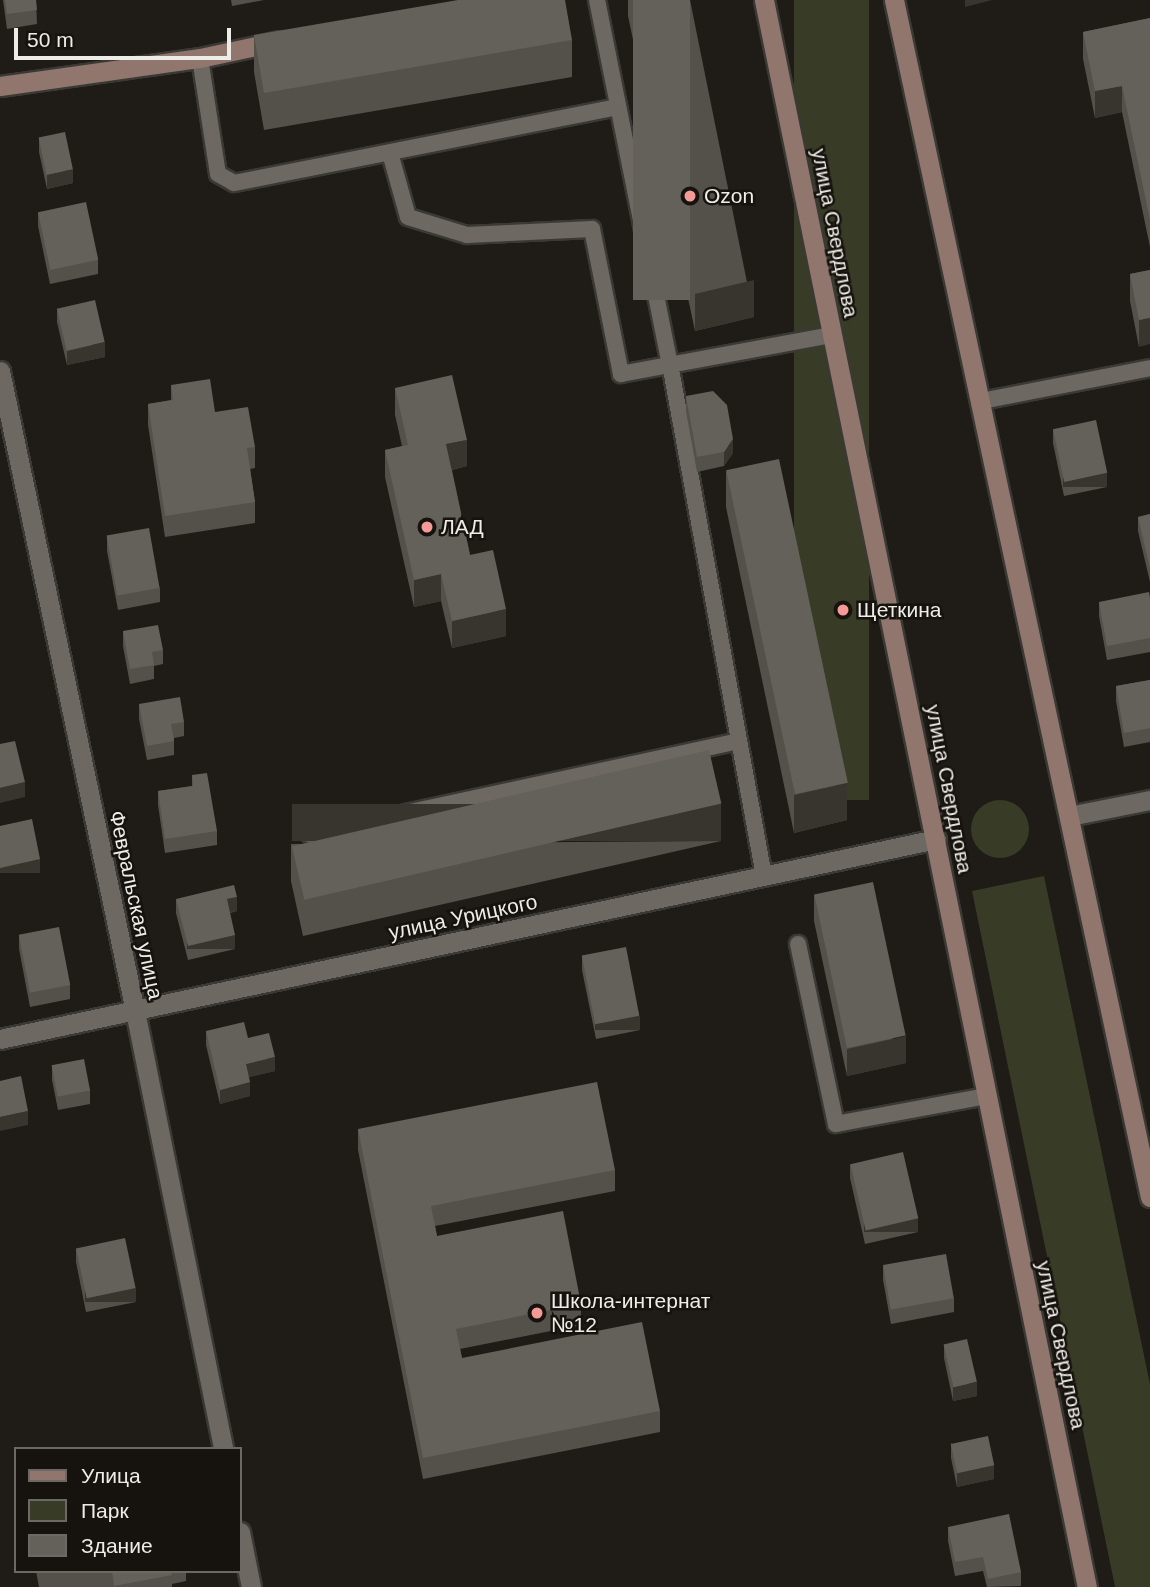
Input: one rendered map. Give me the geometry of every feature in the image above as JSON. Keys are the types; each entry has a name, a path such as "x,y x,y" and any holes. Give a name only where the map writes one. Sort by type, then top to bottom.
{"main road":[{"name":"улица Свердлова","path":"764,0 1087,1587"},
{"path":"894,0 1149,1184"},
{"path":"0,86 200,58 294,37"}],"street":[{"name":"Февральская улица","path":"0,371 135,1011 223,1447"},
{"path":"1069,816 1150,800"},
{"name":"улица Урицкого","path":"0,1040 936,839"},
{"path":"242,1542 251,1587"}],"lane":[{"path":"597,0 670,364 764,876"},
{"path":"200,58 218,174 234,183 617,107"},
{"path":"390,153 408,216 467,235 592,229 621,374 832,335"},
{"path":"982,401 1150,368"},
{"path":"309,834 738,741"},
{"path":"798,944 836,1124 987,1096"}],"green space":[{"path":"794,0 869,0 869,800 794,800"},
{"path":"1000,800 1011,802 1024,813 1029,829 1027,840 1016,853 1000,858 989,856 976,845 971,829 973,818 984,805"},
{"path":"1044,876 1150,1384 1150,1587 1115,1587 972,891"}],"building":[{"path":"5,0 36,0 37,10 7,14"},
{"path":"458,0 565,0 572,40 264,93 254,35"},
{"path":"633,0 690,0 690,300 633,300"},
{"path":"1150,18 1150,220 1122,86 1095,91 1083,32"},
{"path":"65,132 73,169 46,175 39,138"},
{"path":"86,202 98,260 50,270 38,212"},
{"path":"1150,270 1150,318 1139,320 1130,274"},
{"path":"95,300 105,342 67,351 57,309"},
{"name":"ЛАД","path":"452,375 467,440 446,444 470,555 493,550 506,609 452,621 441,574 414,580 385,450 408,445 395,388"},
{"path":"210,379 215,412 248,407 255,447 247,448 255,502 165,516 148,404 173,400 171,385"},
{"path":"713,391 727,405 733,439 724,452 697,457 686,396"},
{"path":"1096,420 1107,473 1064,482 1053,429"},
{"path":"779,459 848,783 795,794 726,470"},
{"path":"1150,514 1150,568 1138,517"},
{"path":"149,528 160,588 117,596 107,535"},
{"path":"1149,592 1150,638 1107,646 1099,602"},
{"path":"158,625 163,650 152,652 154,665 130,669 123,631"},
{"path":"1150,680 1150,728 1124,733 1116,686"},
{"path":"180,697 184,722 171,724 174,741 147,746 139,704"},
{"path":"15,741 25,782 0,788 0,744"},
{"path":"709,750 721,804 304,900 292,846"},
{"path":"207,773 217,831 165,839 158,791 193,786 192,775"},
{"path":"32,819 40,859 0,868 0,826"},
{"path":"873,882 906,1036 847,1048 814,894"},
{"path":"234,885 237,897 227,899 235,935 188,946 176,899"},
{"path":"59,927 70,985 30,993 19,935"},
{"path":"626,947 639,1016 595,1024 582,956"},
{"path":"244,1022 248,1038 269,1033 275,1057 246,1064 250,1082 220,1090 206,1031"},
{"path":"84,1059 90,1090 58,1097 52,1065"},
{"path":"21,1076 28,1111 0,1117 0,1081"},
{"path":"597,1082 615,1170 431,1206 437,1236 563,1211 581,1304 456,1329 462,1358 642,1322 660,1411 423,1458 358,1129"},
{"path":"903,1152 918,1218 866,1230 850,1164"},
{"path":"125,1238 136,1288 87,1298 76,1248"},
{"path":"946,1254 954,1298 891,1309 883,1265"},
{"path":"967,1339 977,1382 954,1387 944,1344"},
{"path":"988,1436 994,1465 957,1473 951,1444"},
{"path":"1009,1514 1021,1572 988,1579 983,1557 955,1562 948,1527"},
{"path":"112,1573 172,1575 114,1586"}],"place":[{"name":"Ozon","path":"690,196"},
{"name":"ЛАД","path":"427,527"},
{"name":"Щеткина","path":"843,610"},
{"name":"Школа-интернат №12","path":"537,1313"}]}
